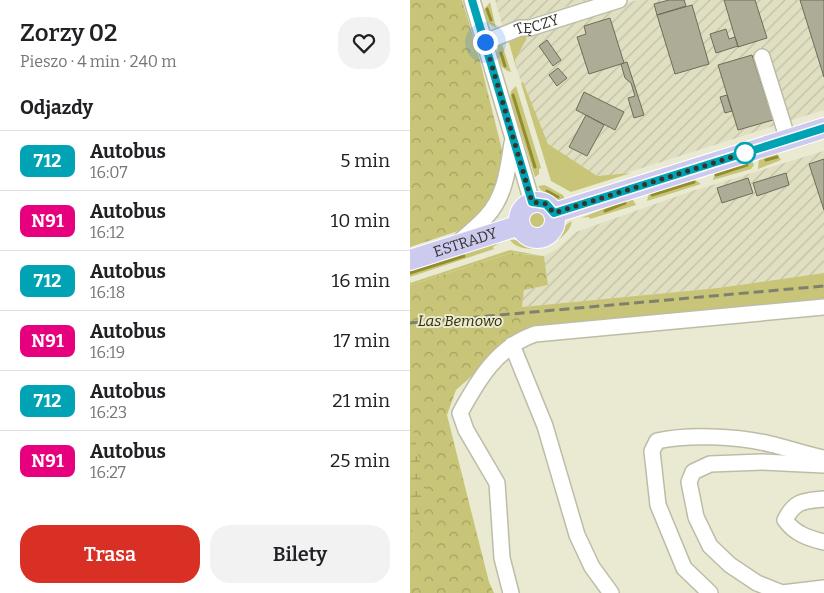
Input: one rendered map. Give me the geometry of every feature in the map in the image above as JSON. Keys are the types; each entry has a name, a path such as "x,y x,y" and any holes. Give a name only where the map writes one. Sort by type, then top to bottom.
{"main road":[{"path":"554,213 824,128"},
{"path":"532,202 546,204 554,213 554,227 543,237 529,236 520,225 520,213 532,202"},
{"name":"ESTRADY","path":"410,260 520,225"}],"street":[{"path":"472,0 532,202"},
{"name":"TĘCZY","path":"485,42 520,28 530,28 618,0"},
{"path":"762,57 788,140"},
{"path":"456,245 486,217 496,203 505,182 513,139"},
{"path":"511,593 502,558 497,483 466,430 460,413 484,371 512,345 535,334 824,307"},
{"path":"512,345 554,452 577,535 592,567 611,593"},
{"path":"710,593 684,568 658,505 652,451 657,441 672,438 768,443 824,459"},
{"path":"824,465 762,462 710,464 693,472 689,482 696,517 710,546 730,565 756,583 782,593 824,588"},
{"path":"824,499 803,501 792,506 785,520 790,527 806,538 824,542"}],"shaded area":[{"path":"495,0 587,0 503,27"},
{"path":"637,0 824,0 824,110 570,191 551,180 508,40"},
{"path":"824,151 824,273 718,288 522,307 524,290 548,285 544,256 557,249 576,232 689,192"}],"green space":[{"path":"410,0 462,0 477,49 502,150 500,174 493,198 481,214 461,230 410,247"},
{"path":"490,2 496,28 486,21 483,11"},
{"path":"523,35 527,38 515,60 517,71 509,42 511,38"},
{"path":"501,41 511,72 500,64 498,59 497,50"},
{"path":"523,82 548,144 597,176 631,173 571,192 551,181 521,83"},
{"path":"516,86 541,168 539,169 539,174 535,177 510,99 511,91"},
{"path":"777,153 781,160 758,169 759,158"},
{"path":"752,161 754,165 751,169 713,180 715,172"},
{"path":"694,179 701,184 647,201 649,193"},
{"path":"545,185 563,195 566,202 550,197 538,186"},
{"path":"628,199 633,200 636,205 590,219 589,217 581,218"},
{"path":"537,209 545,212 548,220 545,228 537,231 529,228 526,220 529,212"},
{"path":"572,221 569,229 563,236 545,246 525,248 517,246 510,240 517,240 533,246 543,245 553,240"},
{"path":"501,242 493,247 494,249 410,277 410,268"},
{"path":"510,250 538,255 511,253 410,285 410,283"},
{"name":"Las Bemowo","path":"511,253 544,256 548,285 524,290 522,307 527,321 523,331 456,390 447,415 489,582 494,593 410,593 410,285"},
{"path":"824,273 824,301 523,331 522,307 718,288"},
{"path":"410,418 427,493 410,538"}],"building":[{"path":"669,0 684,0 686,6 657,15 654,4"},
{"path":"724,0 755,0 767,38 738,47"},
{"path":"800,0 824,0 824,77"},
{"path":"692,5 709,64 675,74 657,15"},
{"path":"610,18 624,63 589,74 577,37 586,34 584,26"},
{"path":"726,29 729,39 735,37 738,46 716,53 710,34"},
{"path":"547,40 561,60 553,66 539,46"},
{"path":"752,55 773,120 738,130 718,65"},
{"path":"627,62 644,115 634,118 628,98 635,96 631,83 625,78 621,64"},
{"path":"558,68 567,78 557,86 549,75"},
{"path":"584,92 624,112 615,130 576,110"},
{"path":"727,95 732,111 725,113 720,97"},
{"path":"586,115 604,125 587,156 569,147"},
{"path":"824,159 824,210 809,164"},
{"path":"786,173 789,185 757,196 753,183"},
{"path":"748,178 753,193 722,203 717,188"}],"waterway":[{"path":"487,9 491,20"},
{"path":"501,53 505,66"},
{"path":"513,95 535,167"},
{"path":"766,160 777,157"},
{"path":"716,175 747,165"},
{"path":"652,195 694,182"},
{"path":"547,191 558,197"},
{"path":"605,211 625,203"},
{"path":"410,273 464,256"}],"railway":[{"path":"410,323 824,286"}],"bus line":[{"name":"712","path":"472,0 532,202 536,201 546,204 554,213 824,128"}],"route":[{"path":"485,42 532,202 536,201 546,204 554,213 745,153"}]}
